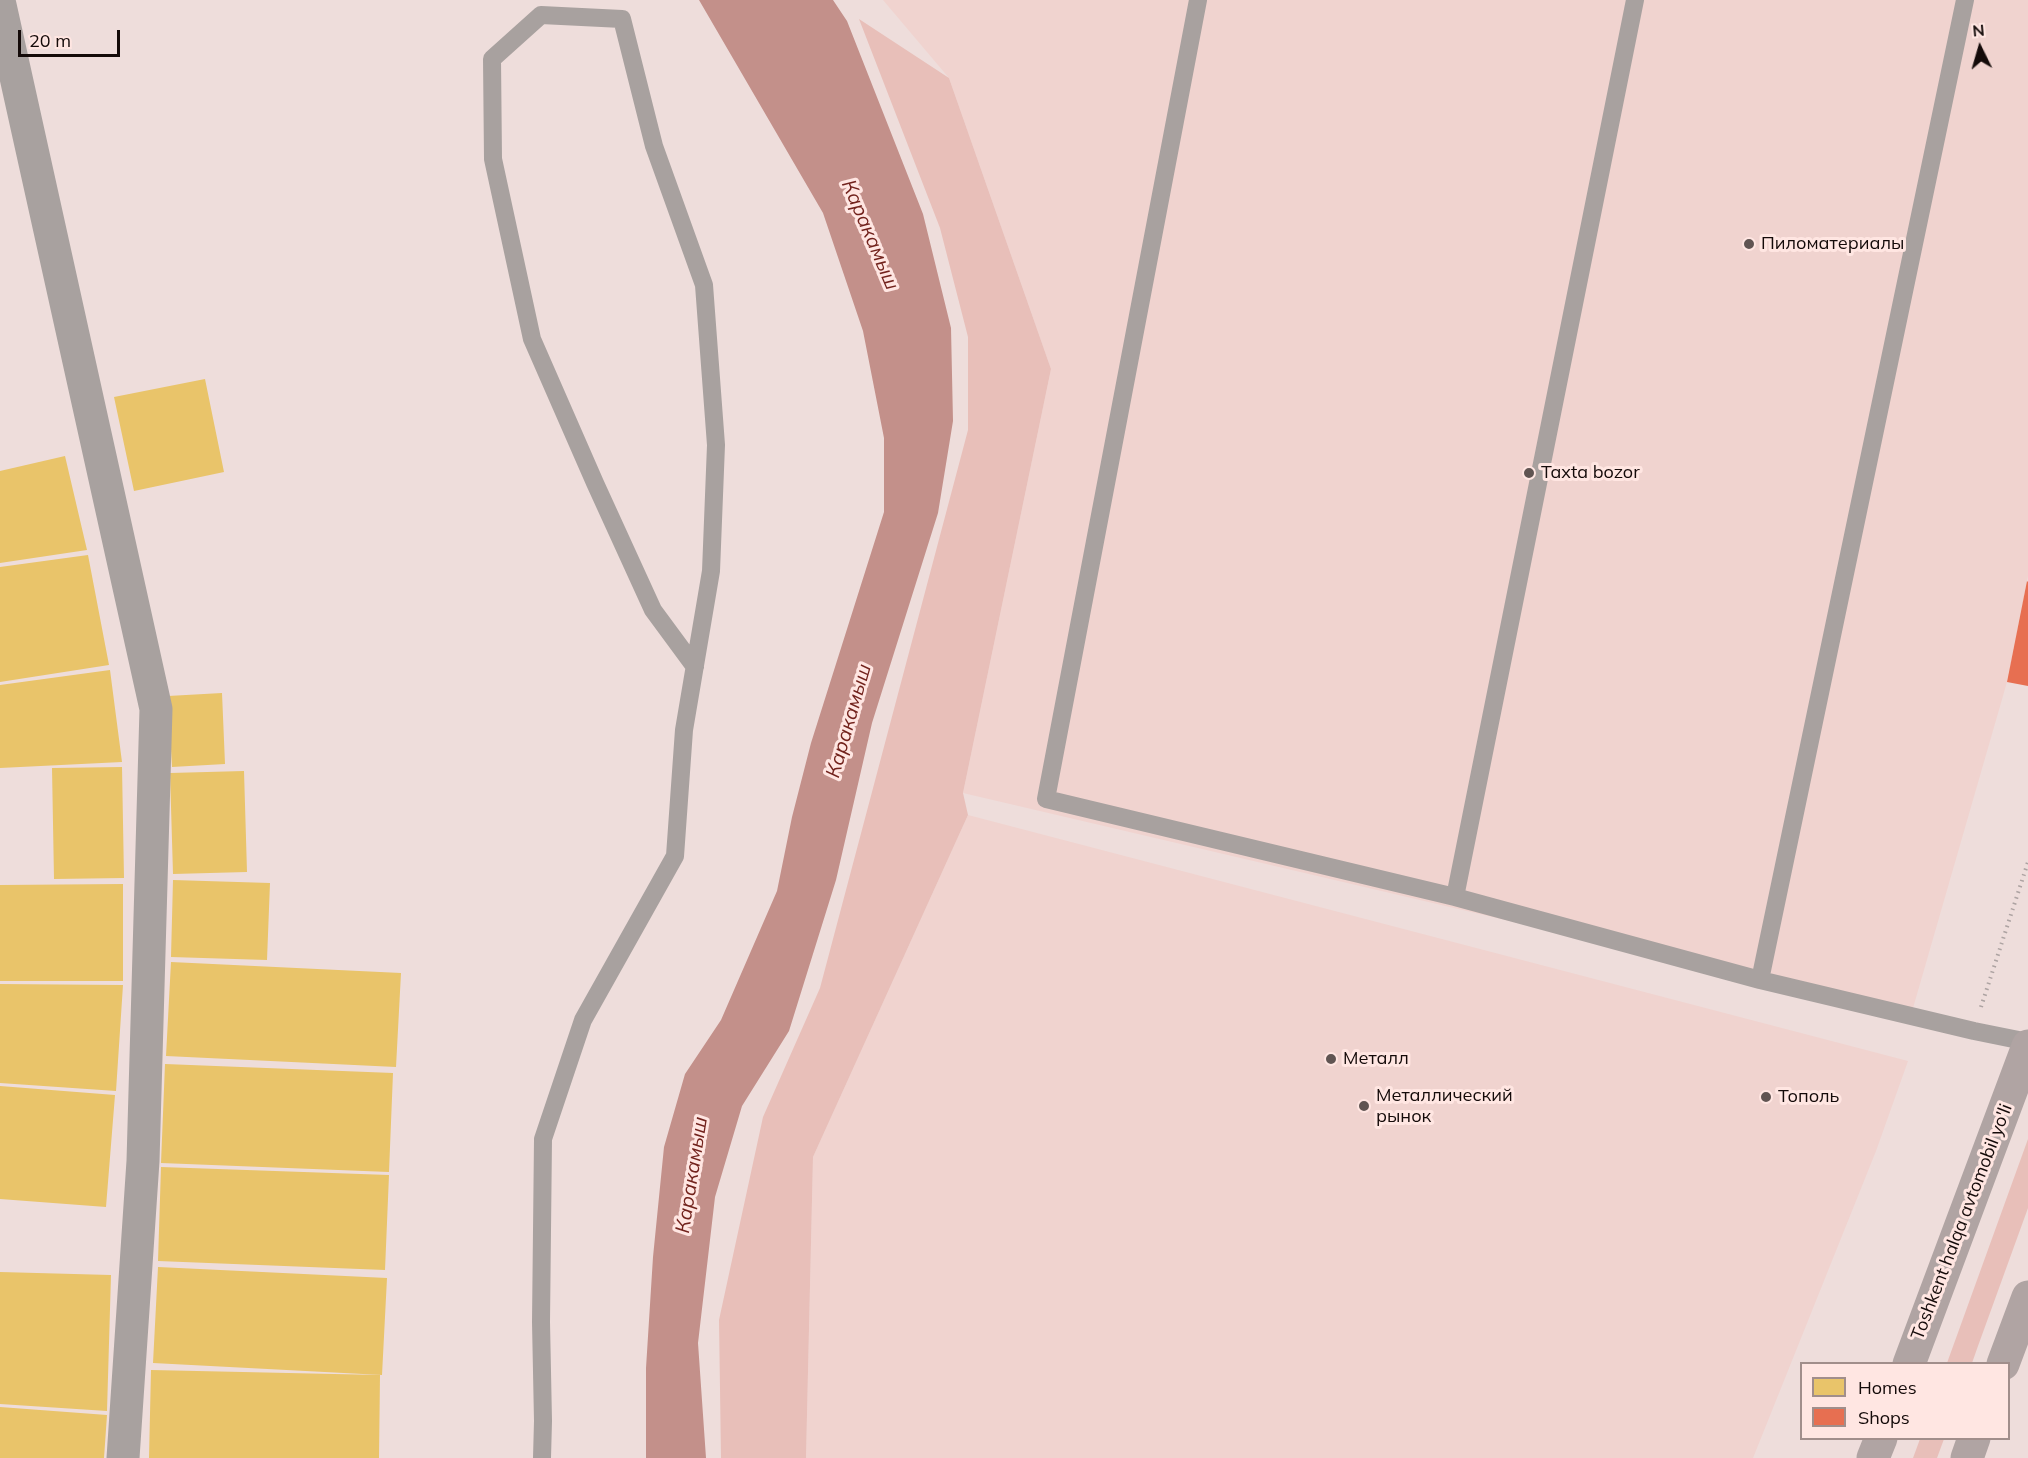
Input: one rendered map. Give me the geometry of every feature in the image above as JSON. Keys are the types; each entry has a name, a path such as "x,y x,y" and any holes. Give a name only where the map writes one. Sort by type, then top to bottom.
{"highway":[{"name":"Toshkent halqa avtomobil yo'li","path":"1910,1362 2028,1047"},
{"path":"2004,1362 2028,1297"},
{"path":"1874,1458 1880,1440"},
{"path":"1967,1458 1973,1440"}],"street":[{"path":"0,5 156,709 143,1161 123,1458"}],"lane":[{"path":"1198,0 1046,799 1455,897 1760,980 2028,1042"},
{"path":"1455,897 1635,0"},
{"path":"1760,980 1965,0"},
{"path":"542,1458 543,1139 583,1020 675,856 684,730 695,667 711,571 716,445 704,285 654,146 622,19 541,15 492,59 493,159 532,339 653,610 695,667"}],"path":[{"path":"1974,1031 2028,862"}],"shaded area":[{"name":"Taxta bozor","path":"883,0 2028,0 2028,576 2007,682 1911,1015 963,793 1051,369 949,78"},
{"path":"859,19 949,78 1051,369 963,793 968,815 813,1157 806,1458 721,1458 719,1320 763,1117 820,988 968,430 968,337 940,228"},
{"name":"Металлический рынок","path":"968,815 1908,1061 1876,1151 1753,1458 806,1458 813,1157"},
{"path":"2028,1139 2028,1208 1972,1362 1947,1362"},
{"path":"1920,1440 1944,1440 1937,1458 1913,1458"}],"water":[{"name":"Каракамыш","path":"699,0 833,0 847,21 923,214 951,328 953,421 938,513 872,723 836,880 789,1031 742,1106 715,1197 698,1343 706,1458 646,1458 646,1368 653,1257 664,1147 685,1074 721,1020 777,891 792,817 811,743 884,512 884,438 863,331 823,213"}],"building: Homes":[{"path":"205,379 224,472 134,491 114,397"},
{"path":"65,456 87,550 0,563 0,471"},
{"path":"88,555 109,665 0,682 0,567"},
{"path":"110,670 122,762 0,768 0,685"},
{"path":"222,693 225,764 172,767 168,696"},
{"path":"122,767 124,878 54,879 52,768"},
{"path":"244,771 247,872 173,874 170,773"},
{"path":"173,880 270,883 267,960 171,957"},
{"path":"123,884 123,981 0,981 0,885"},
{"path":"171,962 401,973 396,1067 166,1056"},
{"path":"0,984 123,985 116,1091 0,1083"},
{"path":"165,1064 393,1073 389,1172 161,1163"},
{"path":"0,1086 115,1095 106,1207 0,1199"},
{"path":"161,1167 389,1175 385,1270 158,1261"},
{"path":"158,1267 387,1278 382,1375 153,1363"},
{"path":"0,1272 111,1275 107,1411 0,1404"},
{"path":"151,1370 380,1375 379,1458 149,1458"},
{"path":"0,1407 107,1415 104,1458 0,1458"}],"building: Shops":[{"path":"2028,582 2028,686 2007,682"}],"place":[{"name":"Пиломатериалы","path":"1749,244"},
{"name":"Taxta bozor","path":"1529,473"},
{"name":"Металл","path":"1331,1059"},
{"name":"Тополь","path":"1766,1097"},
{"name":"Металлический рынок","path":"1364,1106"}]}
